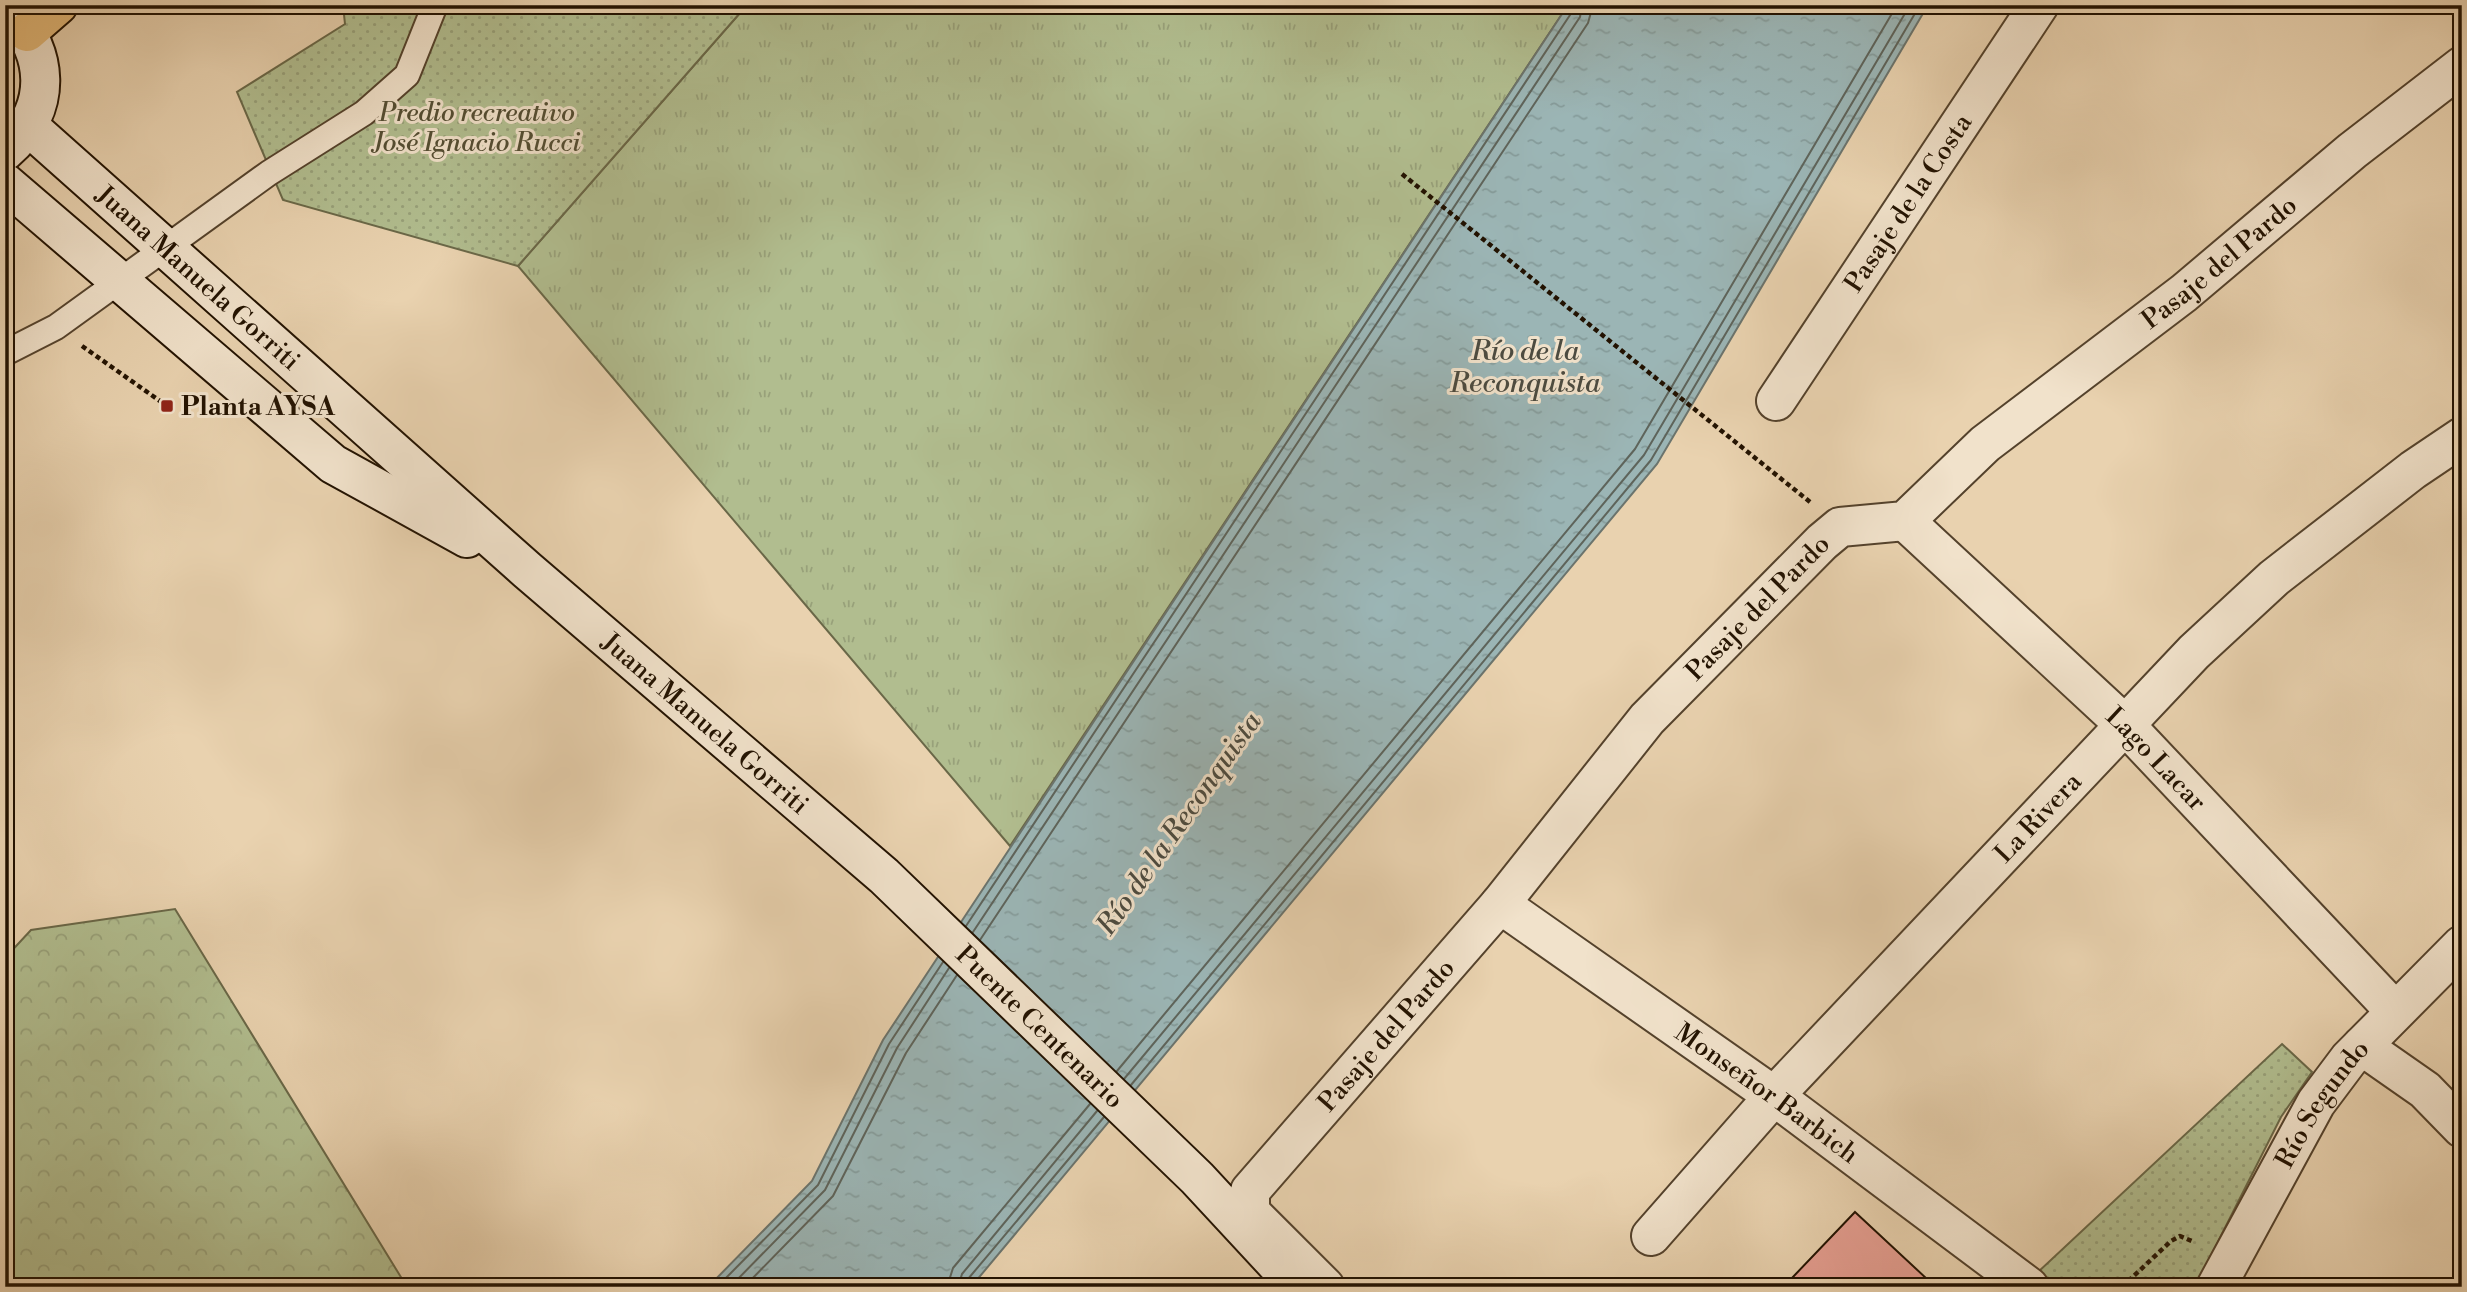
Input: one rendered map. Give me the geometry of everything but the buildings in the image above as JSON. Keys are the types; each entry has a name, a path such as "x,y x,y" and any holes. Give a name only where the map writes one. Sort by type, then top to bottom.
{"highway":[{"path":"16,20 58,5"}],"street":[{"name":"Pasaje de la Costa","path":"1776,401 2039,5"},
{"path":"16,20 38,54 42,78 38,102 16,137"},
{"name":"Pasaje del Pardo","path":"1325,1287 1250,1212 1250,1191 1500,904 1647,719 1822,541 1840,527 1905,521 1985,444 2184,293 2352,151 2462,66"},
{"name":"Juana Manuela Gorriti","path":"16,137 165,248 527,570 884,876"},
{"name":"Juana Manuela Gorriti","path":"5,183 333,464 527,570"},
{"name":"La Rivera","path":"1651,1236 1774,1096 2124,724 2274,578 2413,470 2462,437"},
{"name":"Lago Lacar","path":"1905,521 2124,724 2395,1011"},
{"name":"Puente Centenario","path":"884,876 1197,1178 1298,1287"},
{"name":"Monseñor Barbich","path":"1500,904 1774,1096 2029,1287"},
{"name":"Río Segundo","path":"2216,1287 2315,1103 2362,1046 2462,945"},
{"path":"2362,1046 2425,1090 2462,1128"}],"lane":[{"path":"5,354 56,327 269,173 364,113 407,75 435,5"}],"path":[{"path":"1402,174 1725,431 1840,527"},
{"path":"56,327 167,406"},
{"path":"2122,1287 2171,1241 2180,1236 2197,1244 2198,1253"}],"green space":[{"name":"Predio recreativo José Ignacio Rucci","path":"343,5 747,5 518,266 283,200 237,92 345,24"},
{"path":"747,5 1568,5 1010,846 518,266"},
{"path":"175,909 407,1287 5,1287 5,958 31,930"},
{"path":"2282,1044 2312,1072 2281,1117 2195,1287 2059,1287 2037,1273"}],"water":[{"name":"Río de la Reconquista","path":"1568,5 1928,5 1657,464 971,1287 708,1287 812,1181 883,1040"}],"place":[{"name":"Planta AYSA","path":"167,406"}]}
